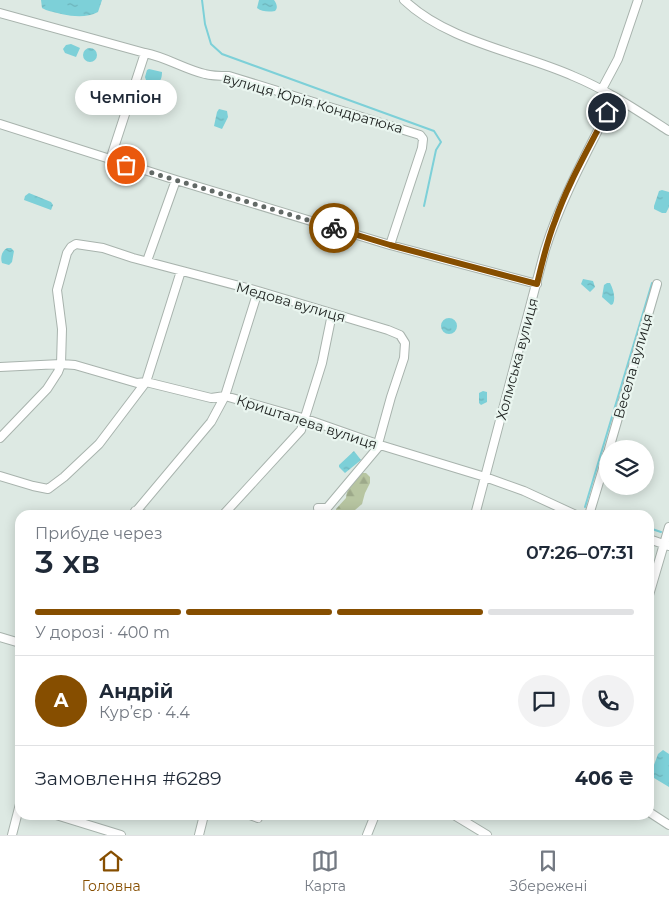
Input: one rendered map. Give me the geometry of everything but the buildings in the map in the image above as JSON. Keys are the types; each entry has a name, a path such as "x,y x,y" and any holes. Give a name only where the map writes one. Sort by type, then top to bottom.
{"street":[{"path":"404,0 429,19 480,44 572,75 602,89 669,131"},
{"path":"602,89 618,59 638,0"},
{"path":"0,13 145,53 110,160"},
{"name":"вулиця Юрія Кондратюка","path":"145,53 159,55 184,67 206,74 229,76 420,134 424,139 422,148 390,245"},
{"name":"Холмська вулиця","path":"476,510 486,477 545,250 555,220 615,97"},
{"path":"0,124 110,160 390,245 537,284"},
{"path":"147,261 176,180"},
{"name":"Медова вулиця","path":"61,364 62,329 57,290 66,253 76,244 96,247 258,291 400,335 406,342 404,358 391,397 379,445"},
{"path":"0,476 48,489 64,477 99,444 146,382 181,271"},
{"name":"Весела вулиця","path":"612,440 657,284"},
{"path":"137,510 212,422 225,396 258,291"},
{"path":"228,510 301,430 306,419 322,362 332,314"},
{"path":"0,438 47,389 61,364"},
{"name":"Кришталева вулиця","path":"0,367 61,364 87,368 137,383 146,382 212,398 225,396 306,419 379,445 486,477 524,491 565,510"},
{"path":"318,508 327,508 379,445"},
{"path":"591,510 599,482"},
{"path":"654,581 666,545 669,527"},
{"path":"654,541 666,545"},
{"path":"0,637 15,642"},
{"path":"654,815 669,825"},
{"path":"12,835 16,820"},
{"path":"72,820 121,835"},
{"path":"199,835 203,820"},
{"path":"367,835 373,820"},
{"path":"462,820 487,835"}],"green space":[{"path":"361,473 366,473 370,477 370,483 362,504 355,510 336,510 346,498 349,488"}],"water":[{"path":"41,0 102,0 98,12 79,16 46,10 42,8"},
{"path":"259,0 274,0 277,6 276,10 268,12 257,8"},
{"path":"71,44 80,48 76,57 65,53 63,49 66,45"},
{"path":"90,48 95,50 97,55 95,60 90,62 85,60 83,55 85,50"},
{"path":"149,69 162,72 161,79 157,84 146,80 145,77"},
{"path":"219,109 227,111 228,117 222,129 214,126"},
{"path":"659,191 669,192 669,207 666,213 654,209"},
{"path":"29,193 51,202 53,205 51,210 24,200 25,196"},
{"path":"7,248 11,248 14,251 12,262 9,265 1,261 1,256"},
{"path":"583,279 593,281 595,287 590,292 581,284"},
{"path":"610,283 614,293 614,301 611,305 602,297 604,285"},
{"path":"446,318 452,318 457,323 455,332 446,334 441,329 441,323"},
{"path":"487,392 487,402 481,405 479,403 479,393"},
{"path":"354,451 361,460 345,473 339,465"},
{"path":"663,750 669,754 669,787 654,778 654,765 658,754"}],"waterway":[{"path":"202,0 205,24 211,44 222,54 434,131 441,142 436,150 424,206"},
{"path":"585,507 652,283"},
{"path":"654,530 661,532"}],"way so far":[{"path":"126,165 334,228"}],"place":[{"name":"Чемпіон","path":"126,165"}],"route":[{"path":"334,228 537,284 545,250 555,220 607,112"}]}
